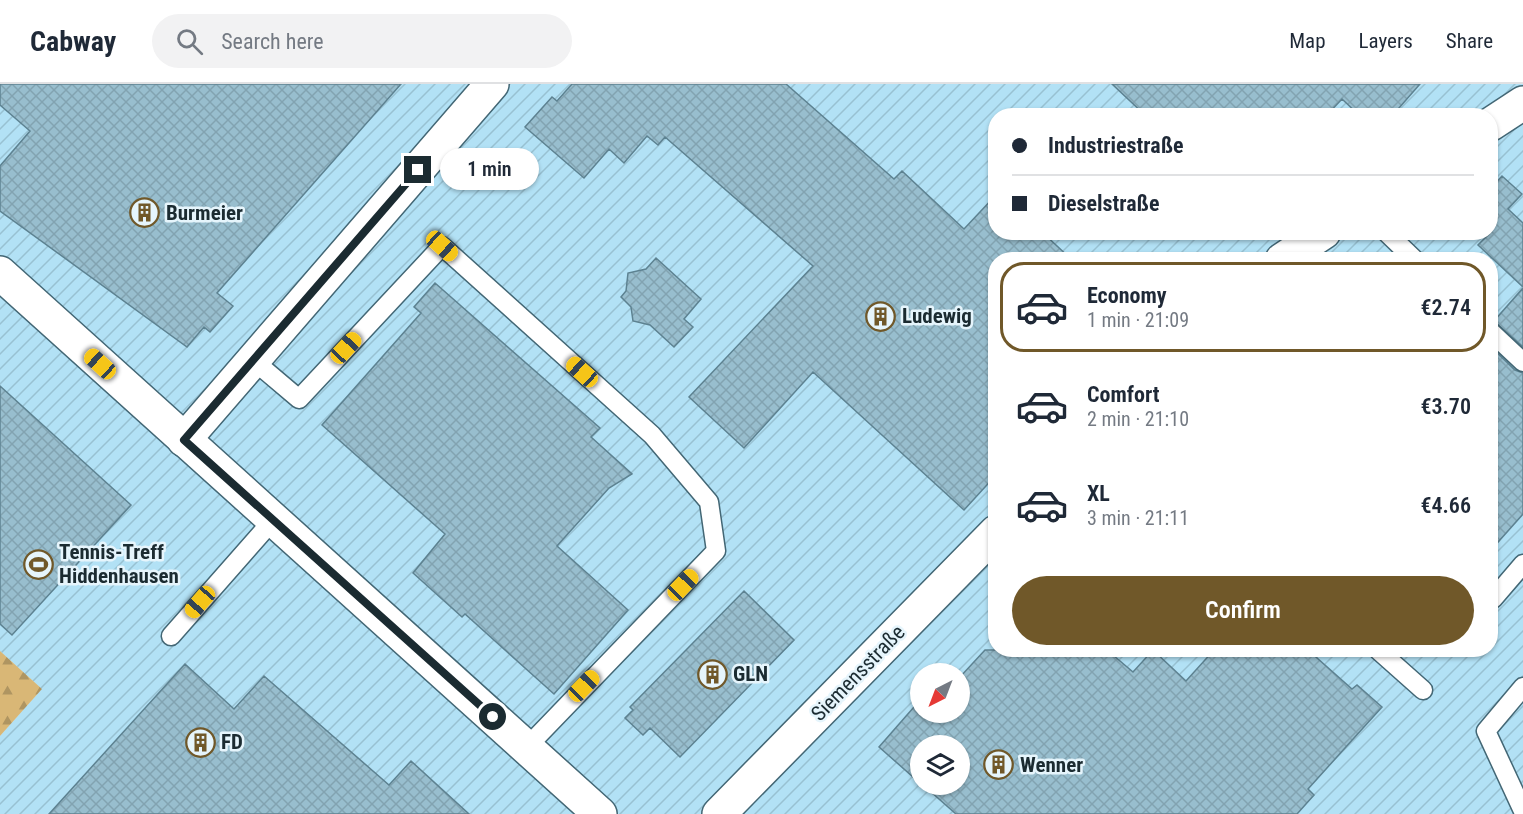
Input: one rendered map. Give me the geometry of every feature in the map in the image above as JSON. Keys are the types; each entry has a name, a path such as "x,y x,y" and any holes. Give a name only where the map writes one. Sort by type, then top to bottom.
{"street":[{"path":"184,440 492,84"},
{"path":"1498,119 1523,103"},
{"path":"1294,252 1312,240"},
{"path":"0,273 600,814"},
{"name":"Siemensstraße","path":"719,814 988,540"}],"lane":[{"path":"1394,240 1407,252"},
{"path":"253,360 299,399 442,246 652,435 709,502 716,551 526,748"},
{"path":"1498,339 1523,362"},
{"path":"171,636 273,520"},
{"path":"1498,593 1523,564"},
{"path":"1386,657 1423,690"},
{"path":"1523,687 1486,731 1523,811"}],"shaded area":[{"path":"0,84 1523,84 1523,814 0,814 0,736 42,689 0,651"}],"green space":[{"path":"0,651 42,689 0,736"}],"building":[{"name":"Burmeier","path":"0,84 401,84 217,293 233,306 210,332 204,327 187,347 0,211 0,166 30,131 0,105"},
{"name":"Ludewig","path":"572,84 786,84 894,179 902,171 964,229 988,204 988,240 1051,240 1063,252 988,252 988,484 964,510 813,372 744,448 689,397 813,266 665,137 658,145 647,136 624,163 609,149 584,178 525,127 552,97 557,101"},
{"path":"1112,84 1420,84 1399,108 1352,108 1342,99 1334,108 1138,108"},
{"path":"1502,176 1522,194 1508,209 1523,223 1523,287 1498,264 1498,252 1486,252 1478,245 1483,240 1498,240 1498,180"},
{"path":"656,258 701,299 684,319 693,327 674,347 650,325 633,321 631,307 621,297 626,291 628,273 646,269"},
{"path":"435,283 600,428 591,437 632,474 609,488 557,546 628,610 554,694 465,614 462,617 413,573 445,534 322,425 421,313 414,307"},
{"path":"1523,288 1523,347 1498,325 1498,316"},
{"path":"1498,354 1515,370 1523,373 1523,514 1498,542"},
{"name":"Tennis-Treff Hiddenhausen","path":"0,386 131,505 12,635 0,624"},
{"name":"GLN","path":"744,591 794,640 680,757 650,728 643,735 625,718 633,710 630,707"},
{"path":"985,650 988,650 988,657 1115,657 1133,672 1147,657 1160,657 1186,681 1208,657 1316,657 1352,689 1357,685 1382,707 1308,789 1314,795 1297,814 956,814 934,795 970,795 970,735 910,735 910,774 879,747 910,712 910,723 970,723 970,666"},
{"name":"FD","path":"185,664 234,709 264,676 389,785 411,761 469,814 49,814"}],"place":[{"name":"Burmeier","path":"145,213"},
{"name":"Ludewig","path":"881,316"},
{"name":"Tennis-Treff Hiddenhausen","path":"38,564"},
{"name":"GLN","path":"712,674"},
{"name":"FD","path":"200,742"},
{"name":"Wenner","path":"999,765"}],"route":[{"path":"418,170 184,440 493,717"}]}
